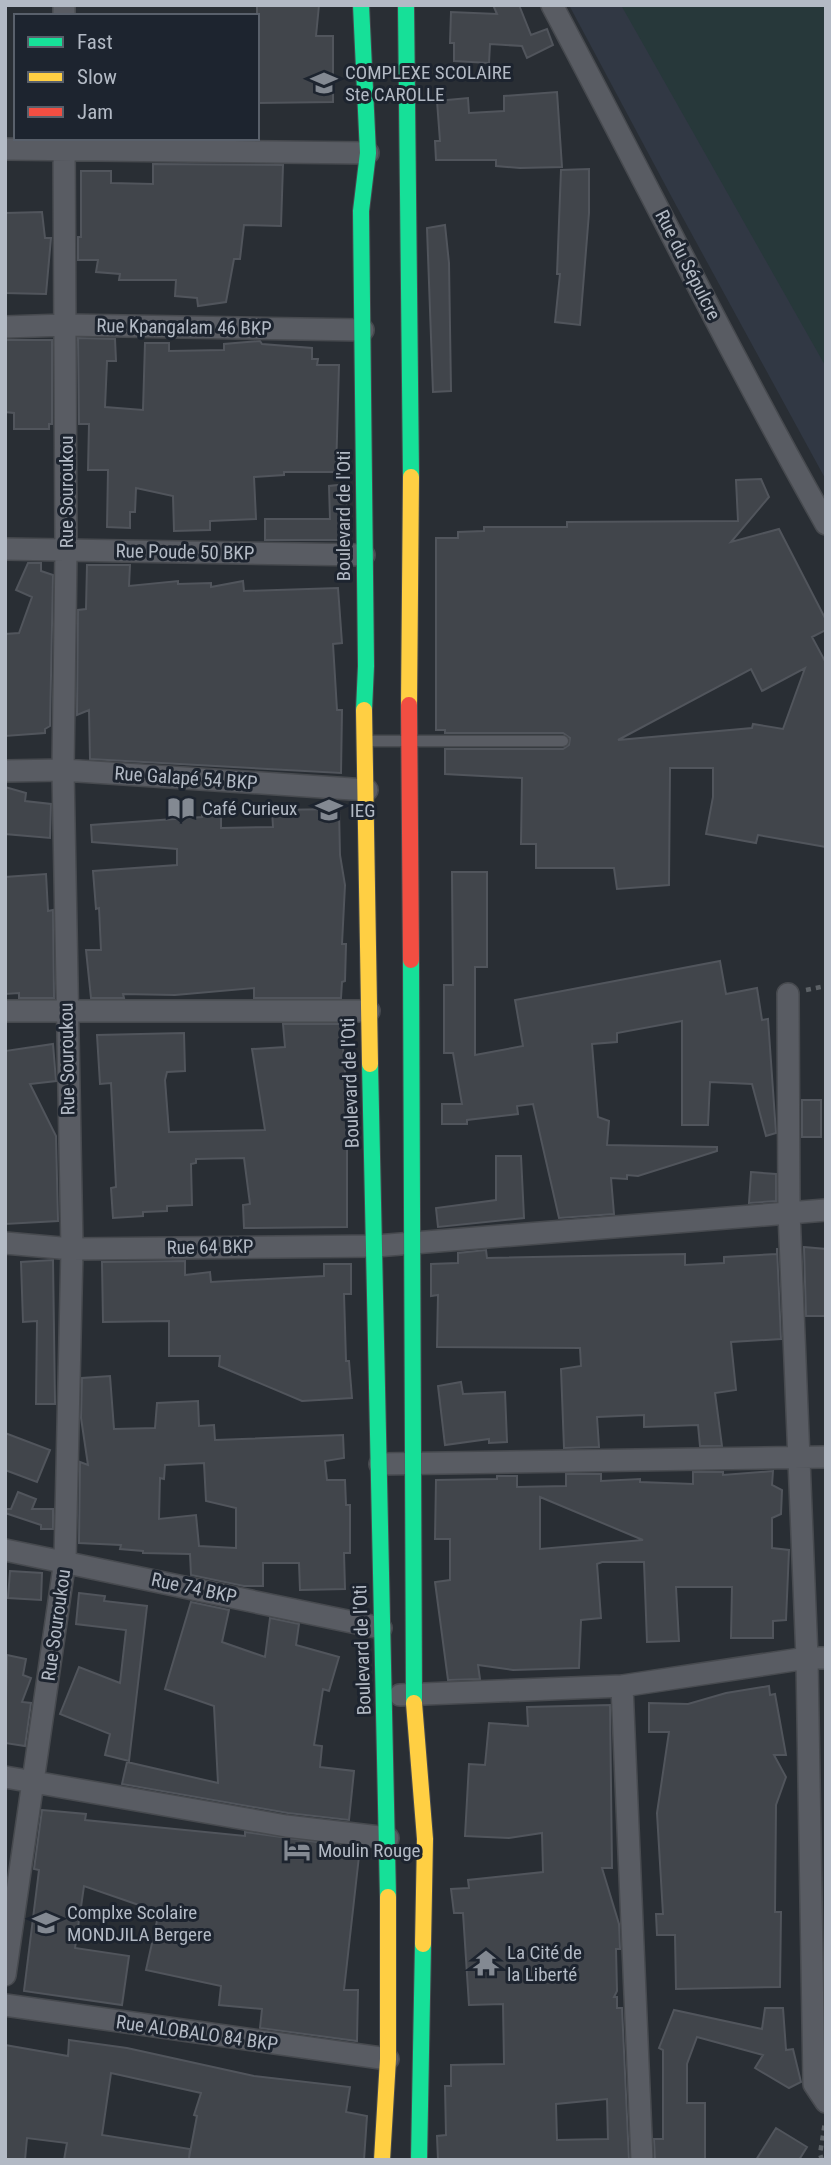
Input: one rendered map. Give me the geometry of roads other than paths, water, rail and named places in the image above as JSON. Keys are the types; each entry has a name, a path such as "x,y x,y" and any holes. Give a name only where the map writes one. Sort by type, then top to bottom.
{"main road":[{"name":"Boulevard de l'Oti","path":"361,5 368,153 361,211 366,666 362,741 368,790 369,1011 376,1246 381,1628 388,1838 388,2059 382,2160"},
{"path":"406,5 412,579 408,741 414,1243 413,1696 425,1839 419,2160"}],"street":[{"name":"Rue du Sépulcre","path":"552,5 630,150 731,351 826,524"},
{"path":"5,149 64,143 368,153"},
{"name":"Rue Souroukou","path":"5,1975 65,1560 72,1249 63,770 66,550 64,143"},
{"name":"Rue Kpangalam 46 BKP","path":"5,327 65,325 363,330"},
{"name":"Rue Poude 50 BKP","path":"5,549 364,555"},
{"name":"Rue Galapé 54 BKP","path":"5,771 63,770 368,790"},
{"path":"788,994 789,1212 800,1458 816,1658 818,1908 814,2084 826,2102"},
{"path":"5,1012 369,1011"},
{"name":"Rue 64 BKP","path":"5,1243 72,1249 376,1246 826,1210"},
{"path":"380,1464 826,1457"},
{"name":"Rue 74 BKP","path":"5,1550 65,1560 381,1628"},
{"path":"384,1694 413,1696 622,1686 816,1658"},
{"path":"622,1686 642,2160"},
{"path":"5,1777 286,1826 388,1838"},
{"name":"Rue ALOBALO 84 BKP","path":"5,2005 388,2059"}],"lane":[{"path":"362,741 563,741"}],"place":[{"name":"COMPLEXE SCOLAIRE Ste CAROLLE","path":"324,83"},
{"name":"Café Curieux","path":"181,808"},
{"name":"IEG","path":"329,810"},
{"name":"Moulin Rouge","path":"297,1850"},
{"name":"Complxe Scolaire MONDJILA Bergere","path":"46,1923"},
{"name":"La Cité de la Liberté","path":"486,1963"}]}
